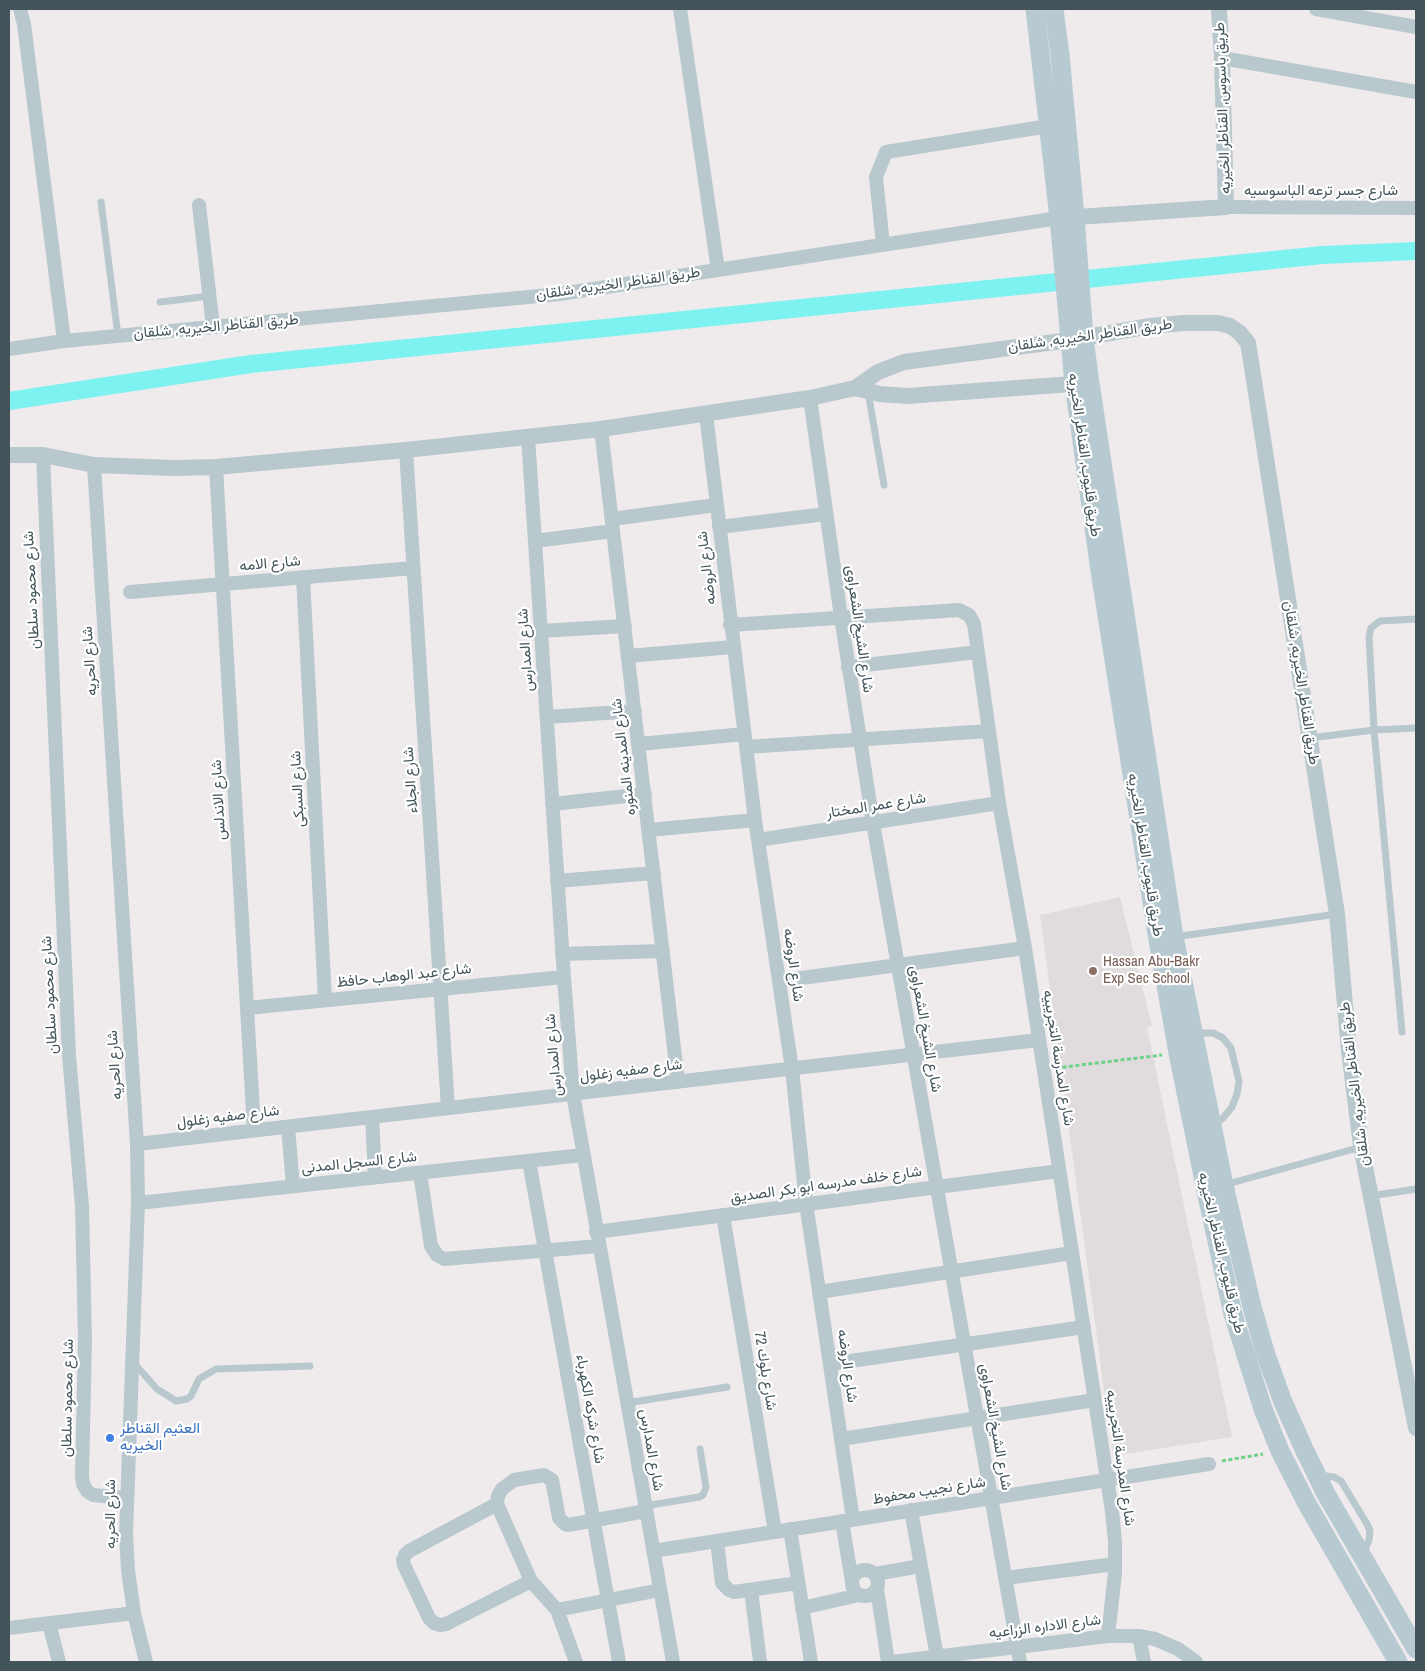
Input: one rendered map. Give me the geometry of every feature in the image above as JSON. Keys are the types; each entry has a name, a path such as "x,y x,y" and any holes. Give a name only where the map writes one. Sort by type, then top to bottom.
{"main road":[{"name":"طريق قليوب, القناطر الخيريه","path":"1035,9 1049,126 1067,217"},
{"name":"طريق قليوب, القناطر الخيريه","path":"1054,9 1075,319 1100,571 1206,1190 1233,1314 1263,1409 1280,1450 1306,1502 1398,1662"},
{"name":"طريق قليوب, القناطر الخيريه","path":"1082,383 1174,937 1182,1042 1212,1128 1252,1307 1266,1355 1284,1402 1318,1477 1416,1650"},
{"path":"1206,1190 1224,1185"},
{"path":"1341,1563 1361,1554"}],"street":[{"path":"20,9 24,24 64,342"},
{"path":"680,9 718,270"},
{"name":"طريق باسوس, القناطر الخيريه","path":"1219,9 1226,207"},
{"path":"1316,9 1416,28"},
{"path":"1222,58 1416,92"},
{"path":"883,245 876,177 886,152 1049,126"},
{"path":"200,205 213,327"},
{"name":"طريق القناطر الخيريه, شلقان","path":"9,349 118,336 560,294 1067,217 1226,207"},
{"name":"شارع جسر ترعه الباسوسيه","path":"1226,207 1416,208"},
{"name":"طريق القناطر الخيريه, شلقان","path":"861,390 878,372 904,362 1077,339 1117,330 1184,323 1218,323 1230,326 1240,333 1248,343 1337,914 1349,1052 1361,1146 1370,1196 1412,1387 1416,1428"},
{"name":"طريق القناطر الخيريه, شلقان","path":"9,455 43,455 94,464 175,468 216,467 406,450 601,429 861,390 907,396 1082,383"},
{"name":"شارع الشيخ الشعراوى","path":"810,398 859,740 912,1055 1020,1662"},
{"name":"شارع الروضه","path":"706,414 755,820 792,1069 806,1203 841,1439 852,1582"},
{"name":"شارع المدينه المنوره","path":"601,429 678,1082"},
{"name":"شارع المدارس","path":"528,437 573,1094 597,1239 673,1662"},
{"name":"شارع الجلاء","path":"406,450 448,1108"},
{"name":"شارع محمود سلطان","path":"43,455 69,1056 82,1206 86,1340 82,1476 83,1484 87,1491 94,1496 126,1498"},
{"name":"شارع الحريه","path":"94,464 137,1144 138,1202 126,1498 128,1570 134,1613 146,1662"},
{"name":"شارع الاندلس","path":"216,467 254,1130"},
{"path":"535,541 716,505"},
{"path":"719,528 826,514"},
{"name":"شارع الامه","path":"130,592 413,568"},
{"name":"شارع السبكى","path":"303,577 326,1000"},
{"name":"شارع المدرسة التجريبيه","path":"730,625 959,610 969,615 972,620 999,804 1025,948 1112,1511 1115,1564 1108,1636"},
{"path":"541,631 625,626"},
{"path":"628,656 733,647"},
{"path":"848,667 978,652"},
{"path":"547,717 635,711"},
{"path":"639,744 745,740 859,740 989,731"},
{"path":"552,804 645,794"},
{"name":"شارع عمر المختار","path":"758,840 999,804"},
{"path":"649,830 755,820"},
{"path":"557,882 654,873"},
{"path":"779,981 1025,948"},
{"path":"562,954 663,951"},
{"name":"شارع عبد الوهاب حافظ","path":"247,1008 564,977"},
{"name":"شارع صفيه زغلول","path":"137,1144 1039,1040"},
{"path":"372,1117 375,1177"},
{"path":"288,1127 293,1186"},
{"name":"شارع السجل المدنى","path":"138,1202 583,1155"},
{"name":"شارع شركه الكهرباء","path":"528,1161 619,1662"},
{"name":"شارع خلف مدرسه ابو بكر الصديق","path":"420,1173 432,1246 437,1255 444,1258 545,1250 723,1215 1059,1171"},
{"name":"شارع بلوك 72","path":"723,1215 775,1532"},
{"path":"819,1292 1072,1253"},
{"path":"830,1364 1084,1327"},
{"path":"841,1439 1095,1400"},
{"name":"شارع نجيب محفوظ","path":"653,1551 1210,1464"},
{"path":"576,1662 557,1610 531,1581 497,1504 502,1489 514,1480 544,1475 552,1480 559,1518 562,1523 568,1525 645,1509"},
{"path":"497,1504 409,1551 403,1560 404,1565 429,1618 434,1624 440,1625 446,1624 531,1581"},
{"path":"911,1510 937,1657"},
{"path":"790,1530 811,1662"},
{"path":"717,1541 722,1582 729,1590 734,1592 798,1583"},
{"path":"1005,1578 1115,1564"},
{"path":"860,1595 855,1592 852,1582 856,1573 866,1570 875,1574 921,1566"},
{"path":"875,1574 878,1579 877,1589 888,1662"},
{"path":"802,1608 860,1595 870,1596 877,1589"},
{"path":"557,1610 660,1590"},
{"path":"751,1590 760,1662"},
{"path":"9,1628 134,1613"},
{"path":"49,1623 59,1662"},
{"name":"شارع الاداره الزراعيه","path":"892,1662 1108,1636 1140,1636 1155,1639 1178,1649 1196,1662"},
{"path":"1140,1636 1144,1662"}],"lane":[{"path":"101,202 118,336"},
{"path":"160,302 210,296"},
{"path":"861,390 884,485"},
{"path":"1402,1032 1374,730 1369,636 1371,628 1380,621 1416,619"},
{"path":"1309,738 1374,730 1416,728"},
{"path":"1174,937 1337,914"},
{"path":"1182,1042 1213,1033 1224,1038 1231,1048 1239,1081 1237,1094 1232,1107 1212,1128"},
{"path":"1224,1185 1361,1146"},
{"path":"1370,1196 1416,1189"},
{"path":"131,1360 157,1389 176,1402 191,1396 196,1383 209,1372 216,1369 310,1366"},
{"path":"627,1403 727,1387"},
{"path":"645,1509 703,1495 706,1487 700,1449"}],"path":[{"path":"1043,1070 1182,1042"},
{"path":"1210,1464 1280,1450"}],"shaded area":[{"path":"1120,897 1152,1026 1147,1027 1232,1437 1113,1456 1040,915"}],"waterway":[{"path":"9,401 251,364 1323,255 1416,251"}],"place":[{"name":"Hassan Abu-Bakr Exp Sec School","path":"1093,971"},
{"name":"العثيم القناطر الخيريه","path":"110,1438"}]}
